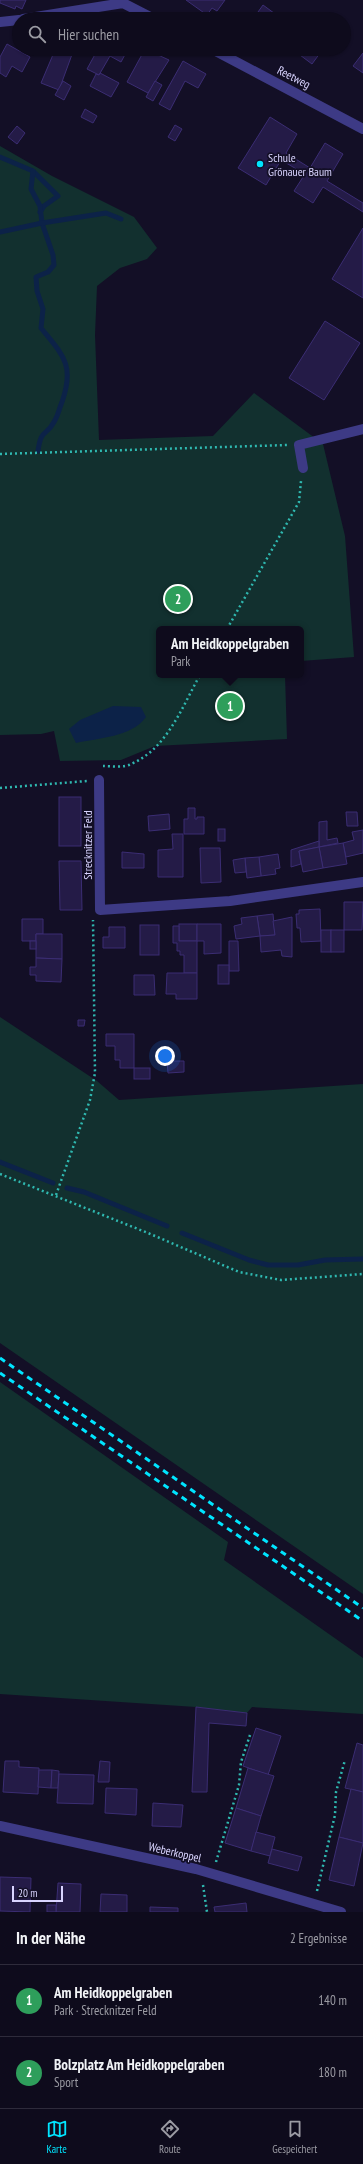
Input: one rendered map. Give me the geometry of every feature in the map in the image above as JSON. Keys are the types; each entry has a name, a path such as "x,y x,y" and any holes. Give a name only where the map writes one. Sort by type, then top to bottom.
{"street":[{"path":"67,12 123,3 140,12"},
{"path":"0,22 12,21"},
{"name":"Reetweg","path":"225,56 363,129"},
{"path":"303,468 299,445 363,429"},
{"name":"Strecknitzer Feld","path":"99,780 100,910"},
{"path":"100,910 230,901 363,882"},
{"name":"Weberkoppel","path":"0,1826 213,1874 341,1912"}],"path":[{"path":"0,454 299,445"},
{"path":"228,626 299,502 303,468"},
{"path":"0,788 99,780 102,766 130,765 153,750 168,734 198,678"},
{"path":"56,1195 90,1100 95,1073 92,914 100,910"},
{"path":"0,1174 56,1195 239,1272 281,1280 363,1274"},
{"path":"213,1874 239,1785 241,1762 250,1736"},
{"path":"314,1903 335,1815 336,1792 345,1760"},
{"path":"201,1871 207,1912"}],"green space":[{"path":"0,146 52,176 134,217 157,248 147,259 120,268 97,286 95,335 99,440 213,436 254,393 323,444 345,536 354,657 304,661 304,626 156,626 156,678 285,678 287,739 155,746 121,760 60,761 54,731 41,734 0,735"},
{"path":"0,1017 97,1081 119,1100 363,1084 363,1594 0,1343"},
{"path":"0,1382 228,1542 224,1560 363,1658 363,1714 252,1707 247,1713 196,1707 0,1694"}],"water":[{"path":"113,706 141,707 146,717 140,724 124,733 76,743 69,729 80,720"}],"building":[{"path":"0,0 26,0 22,9 16,6 15,9 0,3"},
{"path":"186,0 225,0 217,11 212,8 209,12 203,12"},
{"path":"263,5 272,12 258,12"},
{"path":"7,44 12,47 12,56 30,57 22,72 12,66 6,77 0,73 0,57"},
{"path":"363,53 363,73 353,66"},
{"path":"52,56 71,56 59,90 41,83"},
{"path":"94,56 110,56 99,75 87,69"},
{"path":"110,56 124,56 121,62"},
{"path":"141,56 160,56 169,60 148,93 127,82"},
{"path":"301,56 318,56 312,64"},
{"path":"183,61 206,74 198,88 185,81 170,110 159,104"},
{"path":"100,73 119,83 111,97 90,86 96,74 99,75"},
{"path":"63,81 71,86 64,100 55,95"},
{"path":"155,81 162,85 153,101 146,97"},
{"path":"85,109 97,116 93,123 81,117"},
{"name":"Schule Grönauer Baum","path":"270,117 297,134 286,153 310,168 325,143 343,154 327,181 363,203 363,212 323,187 313,203 294,191 305,174 281,160 266,185 238,168"},
{"path":"175,125 182,129 175,141 168,137"},
{"path":"17,126 25,133 17,144 8,137"},
{"path":"363,228 363,298 332,279"},
{"path":"325,321 360,343 324,400 289,378"},
{"path":"59,797 81,797 81,846 59,846"},
{"path":"188,808 195,808 195,819 197,819 197,817 204,817 204,834 184,834 184,819 188,819"},
{"path":"346,812 357,812 358,826 347,826"},
{"path":"169,814 170,829 149,831 148,816"},
{"path":"327,821 327,840 337,838 338,843 319,847 319,822"},
{"path":"218,829 225,829 225,841 218,841"},
{"path":"363,830 363,853 346,857 343,843 354,840 352,832"},
{"path":"172,834 183,834 183,877 158,877 158,850 173,849"},
{"path":"319,841 319,847 299,851 301,864 291,867 291,850"},
{"path":"343,843 347,864 323,868 319,847"},
{"path":"319,847 323,868 303,872 299,851"},
{"path":"200,848 220,848 221,882 201,883"},
{"path":"122,852 144,854 144,868 122,868"},
{"path":"278,854 280,868 275,869 276,874 261,876 259,857"},
{"path":"259,857 261,876 247,878 245,858"},
{"path":"245,858 246,872 235,873 233,860"},
{"path":"59,861 81,861 82,910 60,910"},
{"path":"344,902 363,902 362,930 344,930"},
{"path":"320,909 321,941 301,942 300,928 297,928 296,914 299,914 299,910"},
{"path":"273,914 275,935 260,936 257,916"},
{"path":"257,916 260,936 236,939 234,926 242,924 241,918"},
{"path":"292,917 292,957 282,956 281,950 261,952 260,936 275,935 273,921"},
{"path":"22,919 43,919 43,934 36,934 36,941 22,941"},
{"path":"179,924 197,924 197,941 179,941"},
{"path":"197,924 221,924 221,953 204,954 204,941 197,941"},
{"path":"140,925 159,925 159,955 140,955"},
{"path":"173,926 179,926 179,941 197,941 197,973 184,973 184,955 180,955 180,951 177,951 177,943 173,943"},
{"path":"109,927 125,927 125,948 103,948 103,937 109,937"},
{"path":"321,930 331,930 331,952 321,952"},
{"path":"331,930 344,930 344,952 331,952"},
{"path":"36,934 62,934 62,959 36,958"},
{"path":"30,941 36,941 36,949 30,949"},
{"path":"229,941 238,941 239,971 229,971"},
{"path":"36,958 62,959 61,982 36,981 36,975 30,975 30,967 36,967"},
{"path":"218,965 229,965 229,984 218,984"},
{"path":"167,973 197,973 197,999 176,999 176,994 166,994"},
{"path":"134,975 154,975 155,995 134,995"},
{"path":"78,1020 85,1020 84,1026 78,1026"},
{"path":"106,1034 134,1034 134,1068 120,1068 120,1060 115,1060 115,1046 106,1046"},
{"path":"167,1061 184,1061 184,1072 168,1073"},
{"path":"134,1068 150,1068 150,1079 134,1079"},
{"path":"196,1707 247,1713 246,1726 209,1723 207,1792 192,1792"},
{"path":"256,1728 281,1736 268,1775 243,1766"},
{"path":"357,1743 363,1745 363,1792 345,1788"},
{"path":"5,1761 19,1761 19,1767 39,1768 38,1794 3,1792"},
{"path":"100,1761 110,1762 109,1782 98,1782"},
{"path":"248,1768 274,1776 261,1816 236,1808"},
{"path":"39,1770 52,1770 51,1788 38,1787"},
{"path":"52,1770 59,1771 58,1788 51,1788"},
{"path":"59,1774 94,1775 93,1804 57,1803"},
{"path":"106,1788 137,1789 136,1815 105,1813"},
{"path":"351,1789 363,1792 363,1843 339,1837"},
{"path":"153,1803 183,1805 181,1827 152,1826"},
{"path":"236,1808 261,1816 251,1851 225,1843"},
{"path":"256,1832 275,1837 270,1856 251,1851"},
{"path":"339,1837 363,1843 354,1886 329,1880"},
{"path":"272,1849 302,1857 298,1871 268,1863"},
{"path":"0,1877 31,1878 30,1912 0,1911"},
{"path":"58,1883 81,1884 80,1912 56,1912"},
{"path":"101,1894 127,1895 127,1912 100,1912"},
{"path":"246,1903 247,1912 215,1912 214,1907"},
{"path":"47,1905 56,1905 56,1912 47,1912"},
{"path":"150,1907 178,1908 178,1912 150,1912"}],"waterway":[{"path":"0,157 33,171 58,196 44,206 40,212"},
{"path":"33,171 31,189 40,206 42,223 53,255 54,265 48,272 36,277 37,291 43,309 41,328 61,354 67,369 66,389 57,417 51,427 42,436 38,451"},
{"path":"0,232 42,223 106,213 121,219"},
{"path":"0,1162 53,1183"},
{"path":"67,1188 84,1192 167,1226"},
{"path":"182,1233 249,1260 268,1265 298,1265 325,1260 363,1259"}],"railway":[{"path":"0,1358 363,1608"},
{"path":"0,1373 363,1621"}],"place":[{"name":"Schule Grönauer Baum","path":"260,164"},
{"name":"Bolzplatz Am Heidkoppelgraben","path":"178,599"},
{"name":"Am Heidkoppelgraben","path":"230,706"}]}
